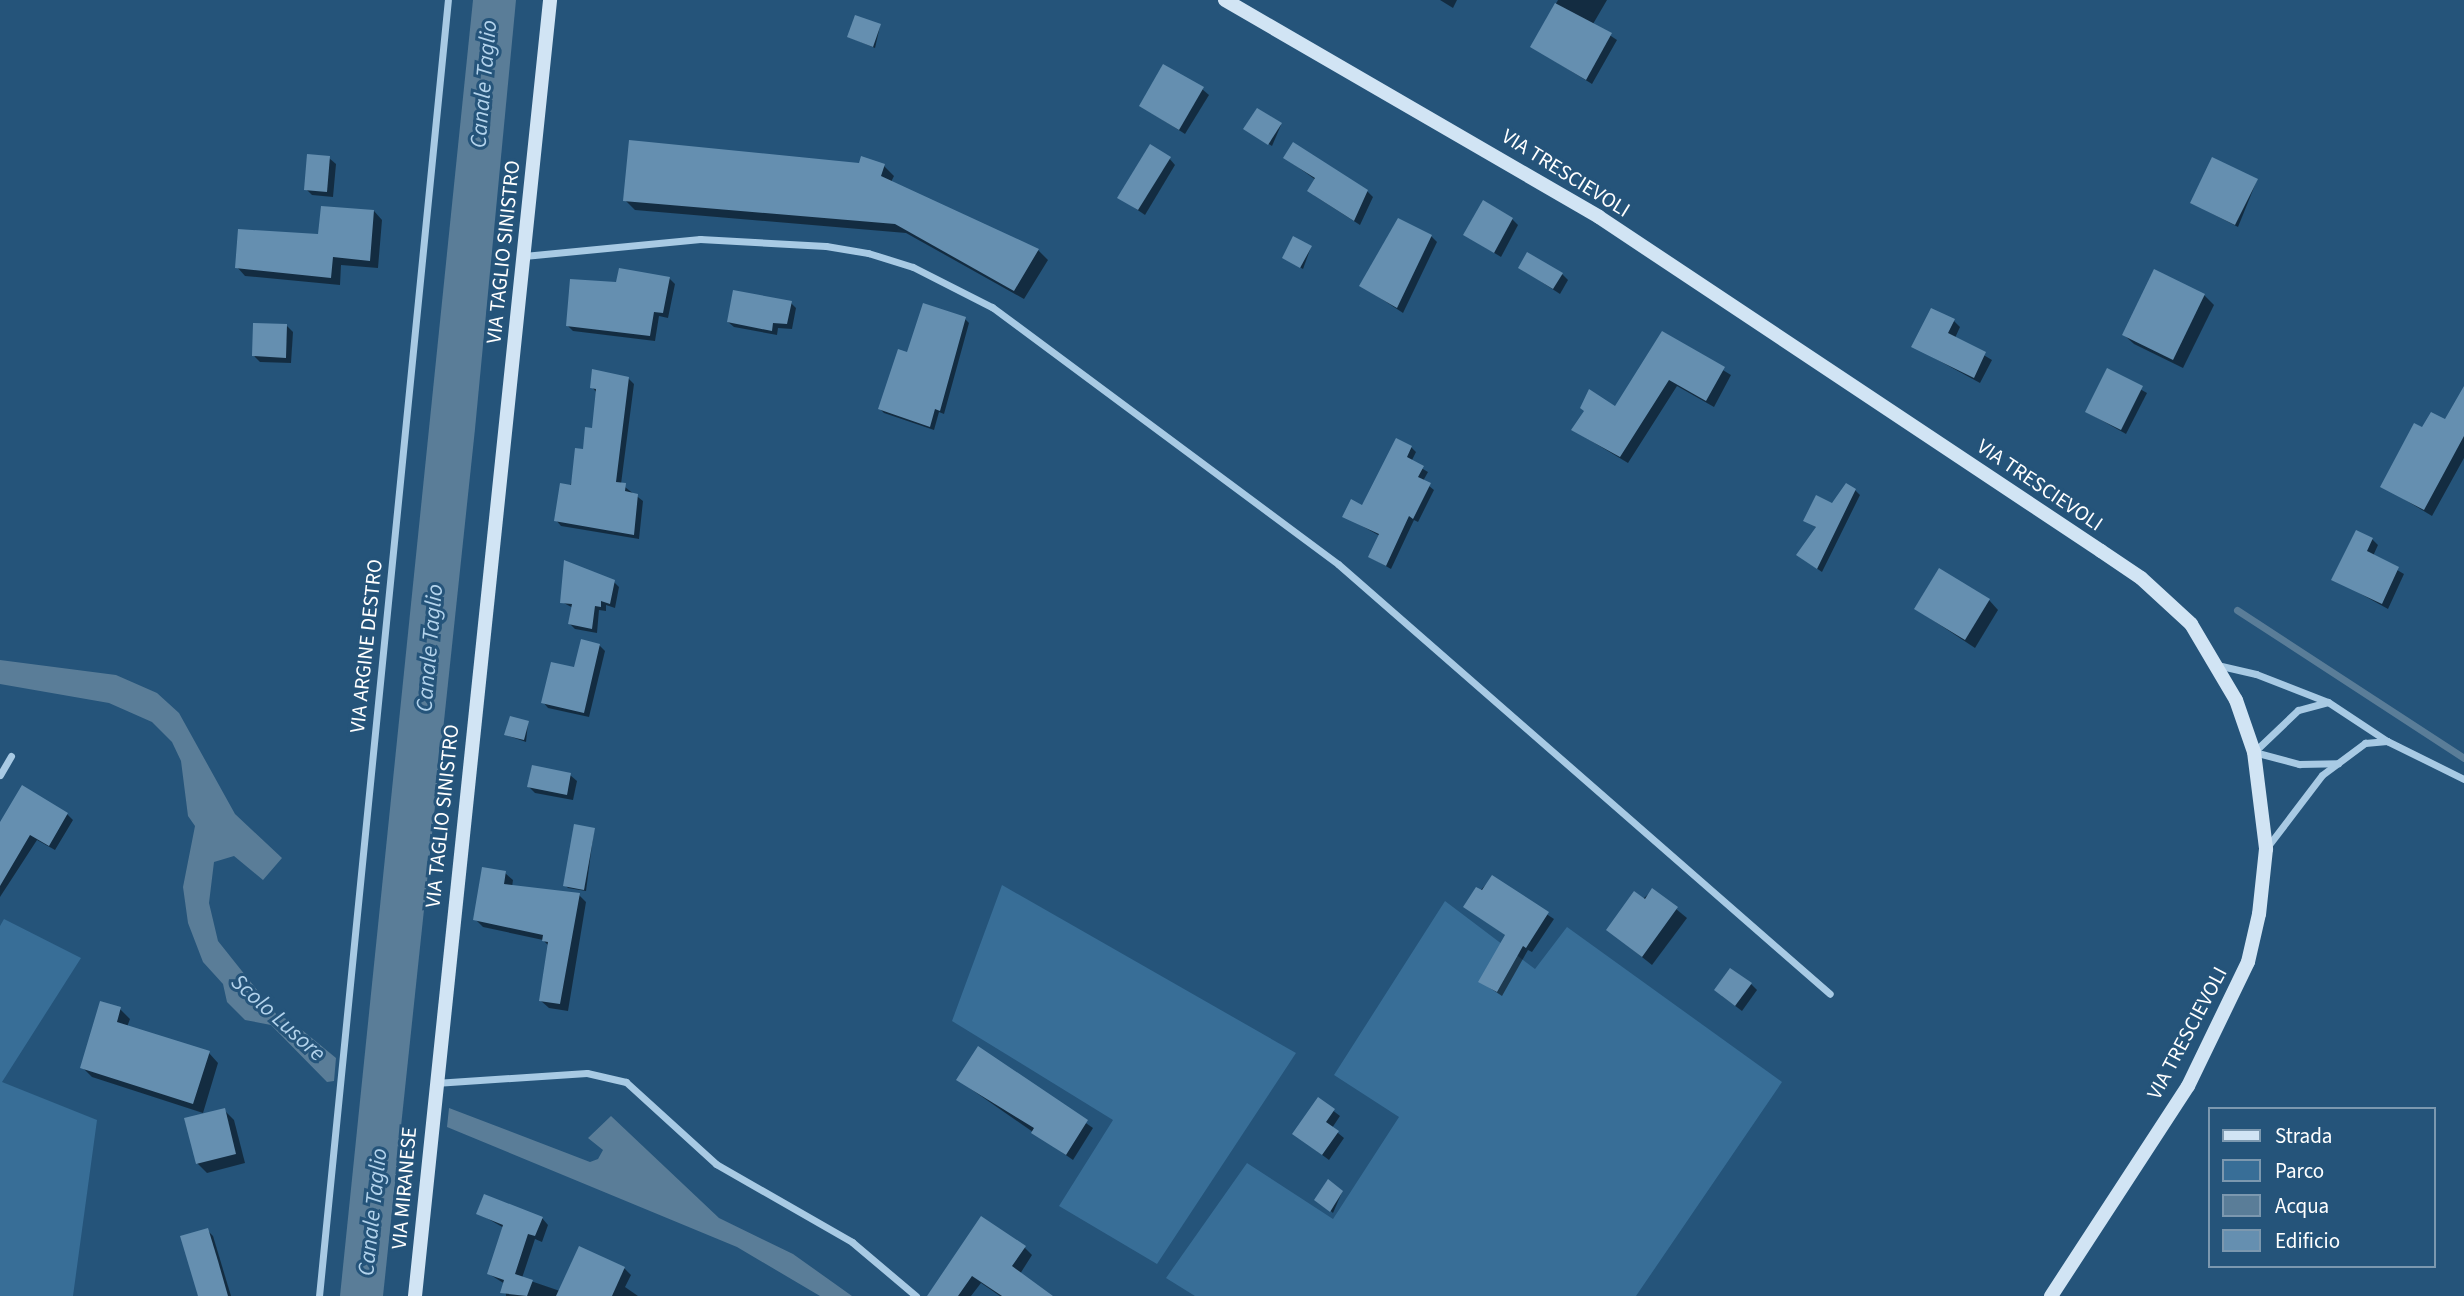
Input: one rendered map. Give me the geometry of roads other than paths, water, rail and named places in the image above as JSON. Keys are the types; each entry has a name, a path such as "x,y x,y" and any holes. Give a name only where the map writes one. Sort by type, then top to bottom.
{"main road":[{"name":"VIA TAGLIO SINISTRO","path":"434,1083 550,0"},
{"name":"VIA TRESCIEVOLI","path":"1225,0 1357,73 1599,217 2040,509 2168,601 2191,624 2236,700 2255,752 2266,849 2248,962 2188,1086 2051,1296"},
{"name":"VIA MIRANESE","path":"415,1296 434,1083"}],"street":[{"name":"VIA ARGINE DESTRO","path":"319,1296 448,0"},
{"path":"524,256 700,239 826,246 868,253 913,267 992,307 1154,423 1338,564 1830,994"},
{"path":"2217,666 2256,674 2329,702 2387,741 2464,779"},
{"path":"2255,752 2298,710 2329,702"},
{"path":"2266,849 2322,775 2365,743 2387,741"},
{"path":"2255,752 2300,764 2338,763"},
{"path":"0,775 11,756"},
{"path":"434,1083 587,1073 626,1082 716,1164 852,1242 916,1296"}],"water":[{"name":"Canale Taglio","path":"473,0 516,0 475,429 383,1296 340,1296"},
{"name":"Scolo Lusore","path":"0,660 116,675 157,693 179,713 235,814 282,858 263,880 234,856 214,862 209,903 218,941 277,1015 291,1021 336,1058 334,1081 327,1082 271,1025 245,1020 227,1002 223,984 203,962 188,923 183,887 195,826 188,816 181,761 172,742 152,722 109,703 0,684"},
{"path":"449,1108 590,1162 598,1159 603,1150 588,1138 611,1116 719,1218 793,1254 852,1296 820,1296 737,1247 447,1127"}],"waterway":[{"path":"2237,610 2464,758"}]}
